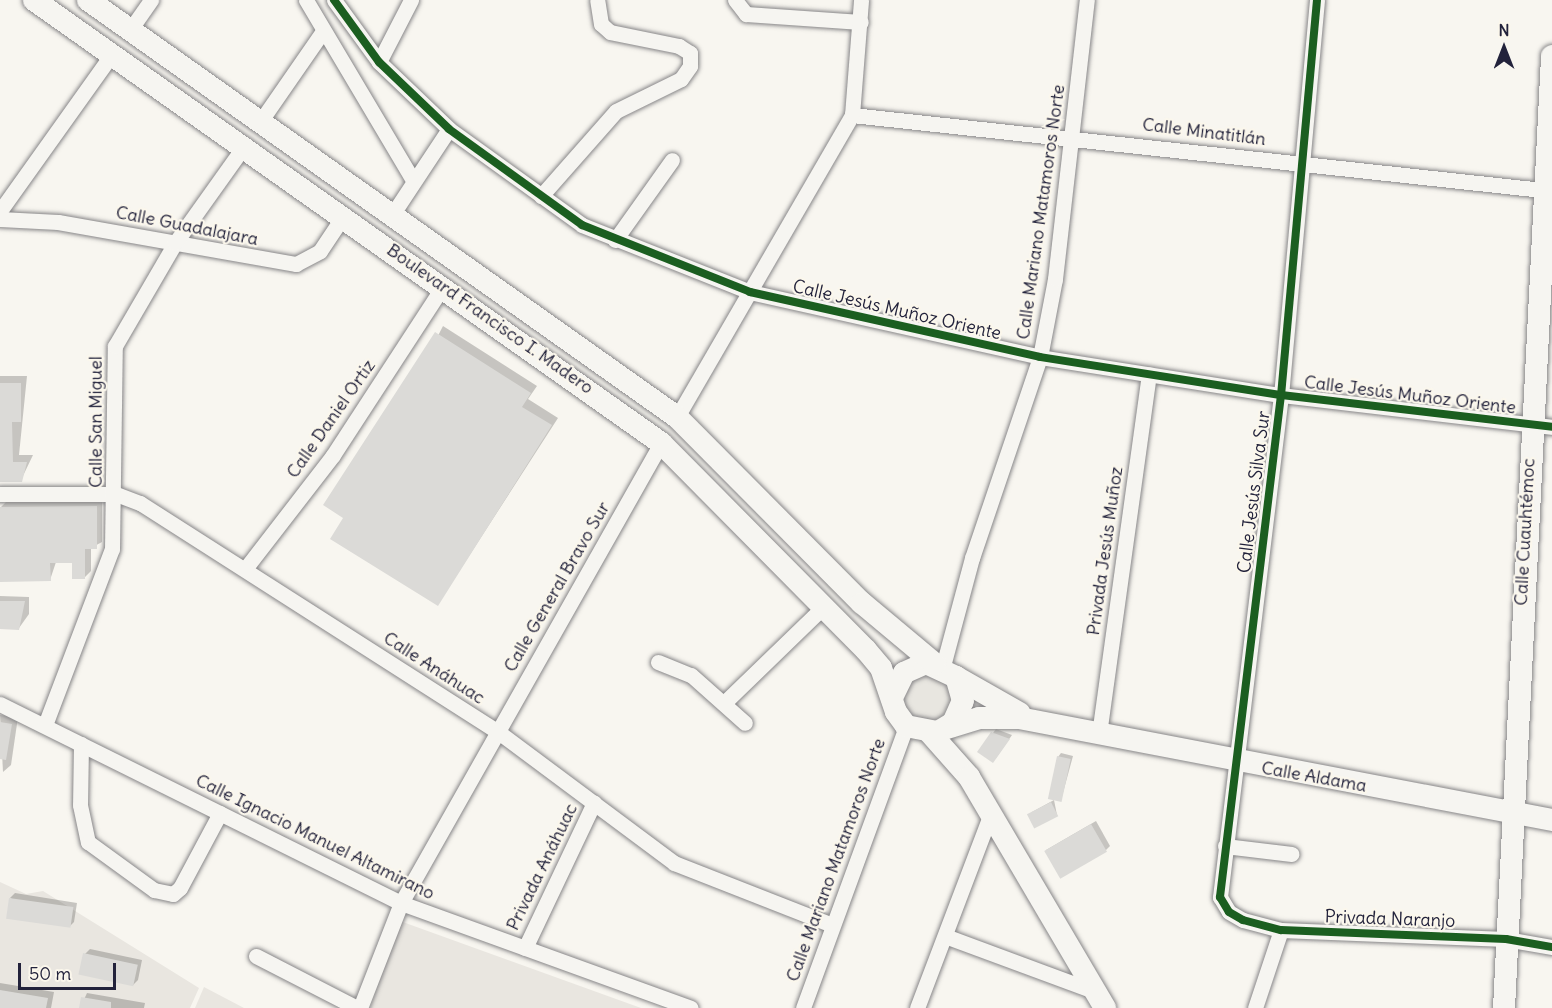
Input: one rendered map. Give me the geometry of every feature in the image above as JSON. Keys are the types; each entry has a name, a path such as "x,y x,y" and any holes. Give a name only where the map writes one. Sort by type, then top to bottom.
{"main road":[{"name":"Boulevard Francisco I. Madero","path":"34,0 245,145 661,442 824,606 881,668 893,696"},
{"name":"Boulevard Francisco I. Madero","path":"88,0 678,417 862,603 944,669"},
{"name":"Calle Cuauhtémoc","path":"1504,1008 1510,812 1542,426 1552,56"},
{"path":"938,731 962,709 944,669 910,668 893,696 906,726 938,731 991,813 1101,1000"},
{"name":"Calle Aldama","path":"944,669 1002,707 1042,722"},
{"name":"Calle Aldama","path":"938,731 995,716 1042,722 1238,763 1552,820"}],"street":[{"path":"130,30 151,0"},
{"path":"306,0 413,180"},
{"name":"Calle Jesús Muñoz Oriente","path":"334,0 379,62 449,129 582,225 750,292 1040,357 1281,395 1542,426"},
{"path":"379,62 411,0"},
{"path":"541,196 616,111 681,79 690,66 690,53 679,46 610,32 599,17 597,0"},
{"path":"735,0 746,14 861,22"},
{"path":"678,417 852,115 861,0"},
{"name":"Calle Mariano Matamoros Norte","path":"944,669 972,558 1040,357 1072,136 1087,0"},
{"name":"Calle Jesús Silva Sur","path":"1229,912 1220,897 1281,395 1300,163 1317,0"},
{"path":"260,122 323,31"},
{"path":"0,211 112,54"},
{"name":"Calle Minatitlán","path":"852,115 1072,136 1550,191"},
{"path":"392,215 413,180 449,129"},
{"name":"Calle San Miguel","path":"45,725 105,576 116,494 115,346 176,243 245,145"},
{"path":"615,240 672,160"},
{"name":"Calle Guadalajara","path":"0,219 58,222 296,264 320,251 344,215"},
{"name":"Calle Daniel Ortiz","path":"245,569 333,455 443,286"},
{"name":"Privada Jesús Muñoz","path":"1099,734 1149,374"},
{"name":"Calle General Bravo Sur","path":"359,1008 401,903 661,442"},
{"path":"0,494 116,494"},
{"name":"Calle Anáhuac","path":"116,494 245,569 497,731 674,863 832,925"},
{"path":"724,703 824,606"},
{"path":"658,662 691,675 745,723"},
{"name":"Calle Ignacio Manuel Altamirano","path":"0,704 401,903 691,1008"},
{"name":"Calle Mariano Matamoros Norte","path":"803,1008 906,726"},
{"path":"81,744 80,805 88,842 154,890 172,894 180,888 220,813"},
{"name":"Privada Anáhuac","path":"525,948 594,803"},
{"path":"917,1008 991,813"},
{"path":"1225,846 1292,854"},
{"name":"Privada Naranjo","path":"1229,912 1281,930 1506,939 1552,947"},
{"path":"1255,1008 1281,930"},
{"path":"945,936 1101,1000"},
{"path":"256,956 359,1008"}],"shaded area":[{"path":"926,674 943,681 950,698 943,715 926,722 909,715 902,698 909,681"},
{"path":"0,882 26,894 43,891 199,988 190,1008 0,1008"},
{"path":"400,921 641,1008 370,1008"},
{"path":"204,987 244,1008 195,1008"}],"building":[{"path":"435,332 531,393 522,407 552,425 438,606 330,539 343,518 323,505"},
{"path":"0,383 21,383 21,422 12,422 13,462 27,462 22,482 0,482"},
{"path":"97,506 97,549 85,549 85,579 72,579 72,563 50,563 51,581 0,582 0,507"},
{"path":"0,601 25,601 19,630 0,629"},
{"path":"0,722 12,724 6,760 0,759"},
{"path":"991,732 1010,739 993,763 977,752"},
{"path":"1057,756 1071,759 1062,802 1048,799"},
{"path":"1051,802 1058,816 1034,829 1027,814"},
{"path":"1091,824 1107,852 1060,879 1044,851"},
{"path":"9,898 73,907 70,928 6,919"},
{"path":"83,953 138,965 133,986 78,975"},
{"path":"0,990 48,998 46,1008 0,1008"},
{"path":"81,997 111,1002 111,1008 79,1008"}],"cycle path":[{"path":"334,0 379,62 449,129 582,225 750,292 1040,357 1281,395 1552,427"},
{"path":"1317,0 1281,395 1220,897 1229,912 1243,920 1281,930 1506,939 1552,947"}]}
